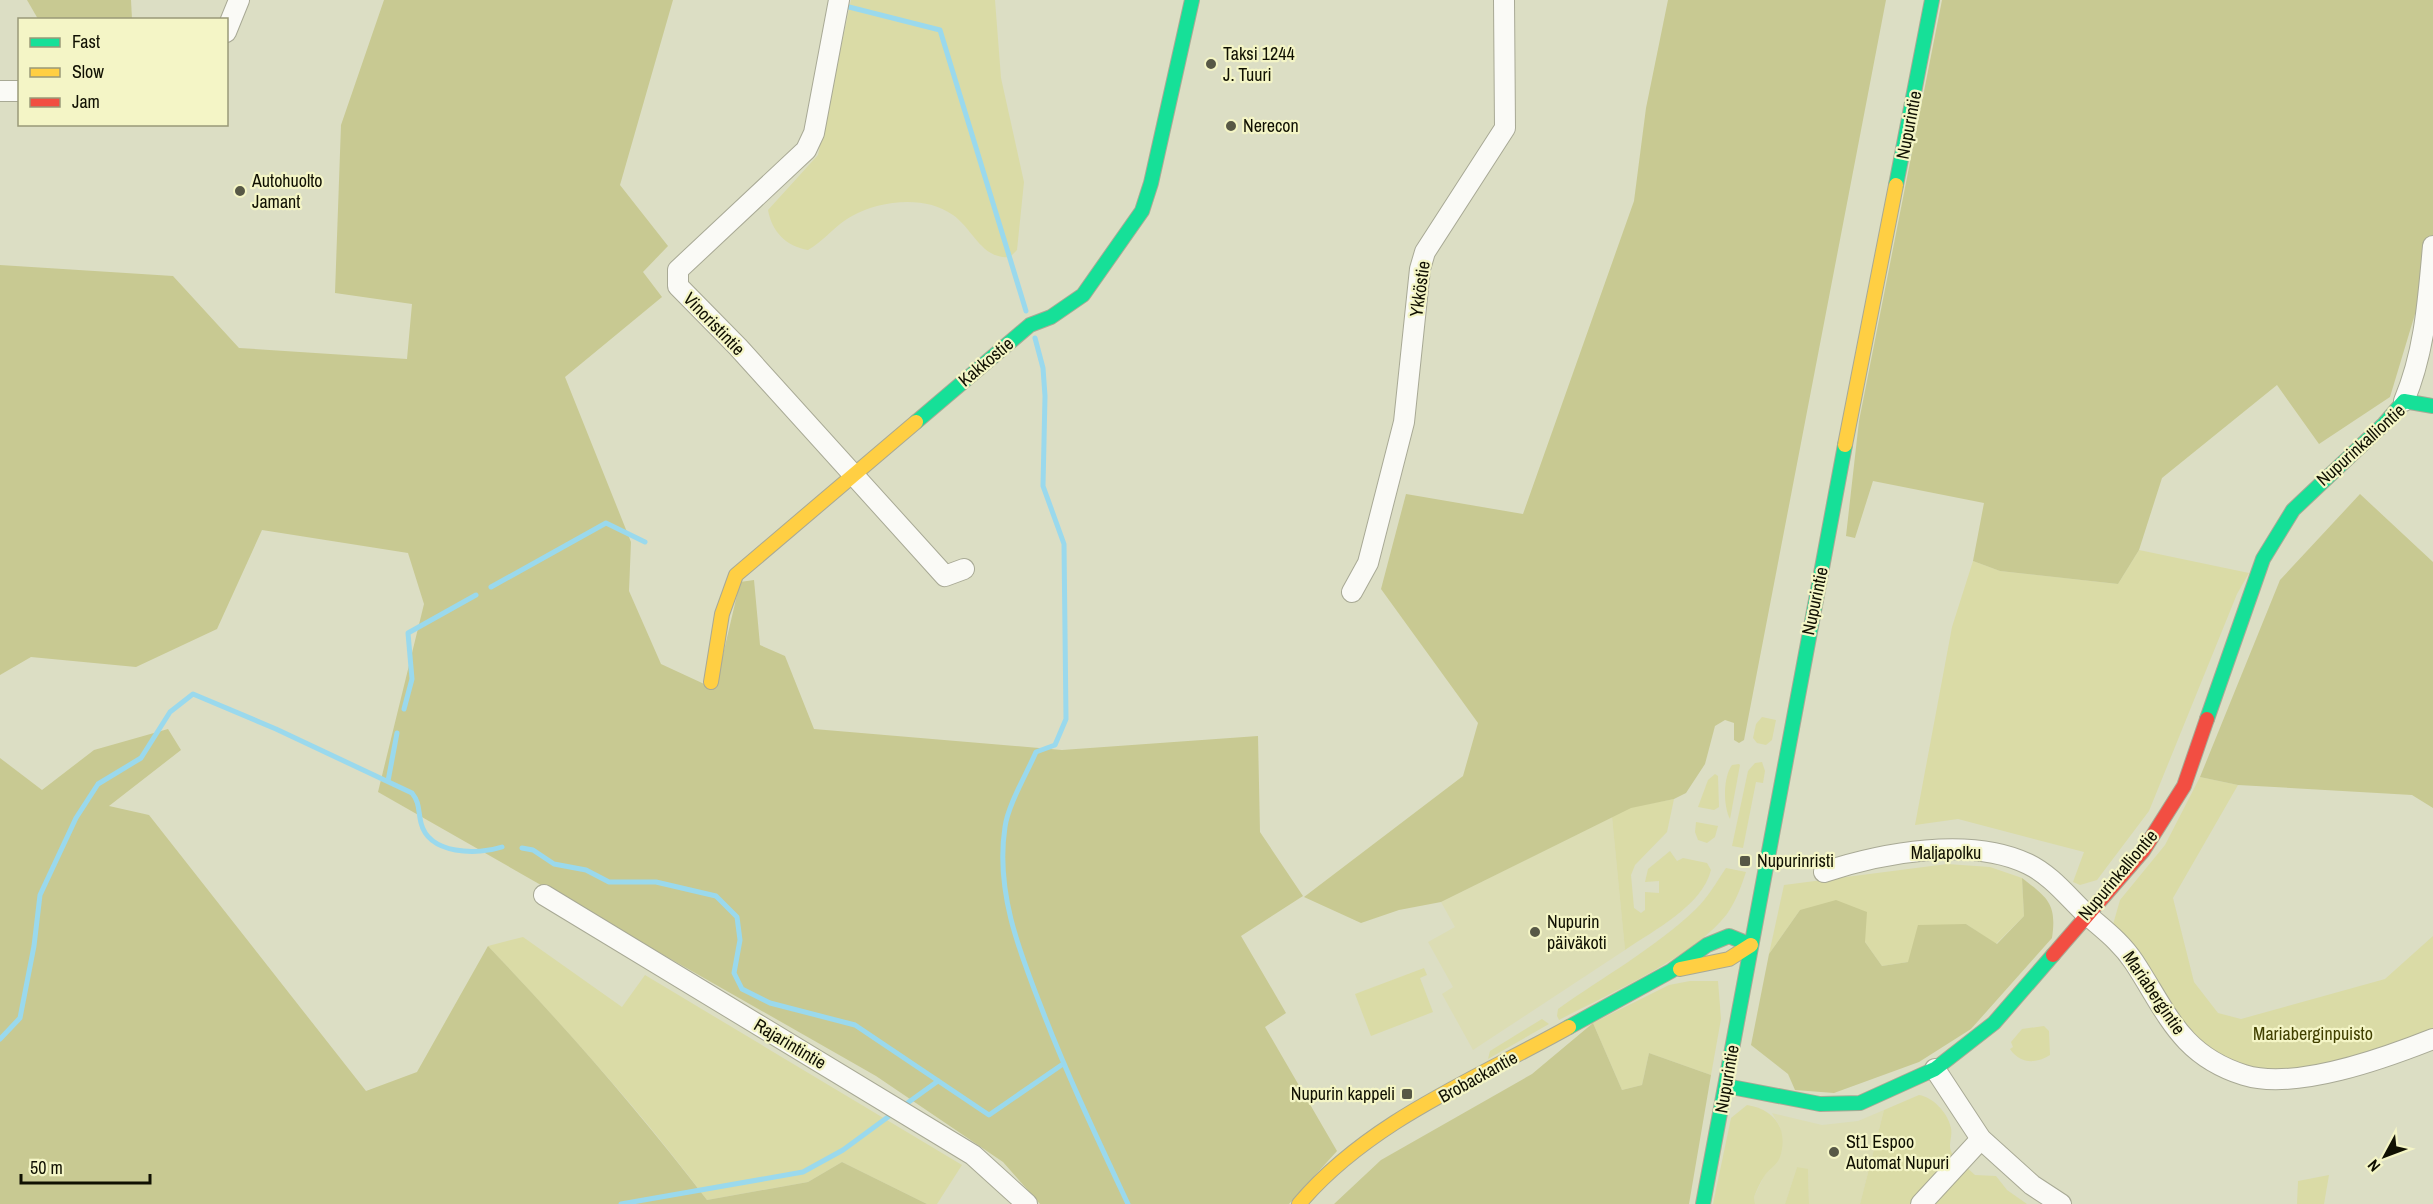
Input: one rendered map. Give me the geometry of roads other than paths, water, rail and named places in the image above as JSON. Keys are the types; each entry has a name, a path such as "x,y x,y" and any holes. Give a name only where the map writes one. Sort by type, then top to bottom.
{"street":[{"path":"228,27 239,0"},
{"name":"Vinoristintie","path":"840,0 814,133 806,150 678,270 678,286 738,347 852,476 945,576 964,569"},
{"name":"Kakkostie","path":"711,682 716,638 730,587 736,575 1030,325 1051,317 1083,295 1142,211 1151,183 1192,0"},
{"name":"Ykköstie","path":"1352,592 1368,563 1404,422 1420,269 1425,252 1505,128 1504,0"},
{"name":"Nupurintie","path":"1703,1204 1806,644 1932,0"},
{"path":"0,91 18,91"},
{"path":"2404,401 2417,370 2424,341 2433,246"},
{"name":"Nupurinkalliontie","path":"1726,1086 1777,1098 1841,1105 1860,1103 1935,1069 1994,1023 2086,914 2143,851 2184,786 2260,569 2277,535 2304,498 2384,424 2404,401 2433,406"},
{"name":"Maljapolku","path":"1824,872 1855,862 1905,852 1966,850 1996,854 2028,864 2048,877 2086,914"},
{"name":"Rajarintintie","path":"544,895 973,1155 1027,1204"},
{"name":"Mariabergintie","path":"2086,914 2119,942 2133,960 2176,1031 2217,1065 2246,1076 2290,1078 2338,1071 2433,1039"},
{"name":"Brobackantie","path":"1299,1204 1337,1164 1371,1138 1671,971 1707,945 1729,936 1751,945"},
{"name":"Brobackantie","path":"1671,971 1729,959 1751,945"},
{"path":"1935,1069 1981,1139 2032,1185 2061,1204"},
{"path":"1921,1204 1981,1139"}],"waterway":[{"path":"849,7 940,30 1026,311"},
{"path":"1035,338 1043,368 1045,396 1043,486 1064,544 1066,719 1055,745 1036,752 1014,799 1005,827 1003,875 1018,945 1034,990 1073,1084 1128,1204"},
{"path":"491,587 606,523 645,542"},
{"path":"404,709 412,679 408,633 476,595"},
{"path":"0,1039 20,1018 34,946 40,895 76,818 98,784 141,758 170,712 193,694 276,729 412,793 418,804 421,823 426,834 444,847 468,851 492,850 502,847"},
{"path":"388,781 397,733"},
{"path":"522,848 533,850 554,864 586,870 609,882 656,882 716,896 737,917 740,940 734,973 742,989 770,1003 855,1025 989,1115 1063,1064"},
{"path":"906,1104 938,1081"},
{"path":"621,1204 803,1172 843,1150 892,1114"}],"place":[{"name":"Taksi 1244 J. Tuuri","path":"1211,64"},
{"name":"Nerecon","path":"1231,126"},
{"name":"Autohuolto Jamant","path":"240,191"},
{"name":"Nupurinristi","path":"1745,861"},
{"name":"Nupurin päiväkoti","path":"1535,932"},
{"name":"Nupurin kappeli","path":"1407,1094"},
{"name":"St1 Espoo Automat Nupuri","path":"1834,1152"}],"park label":[{"name":"Mariaberginpuisto","path":"2313,1034"}]}
